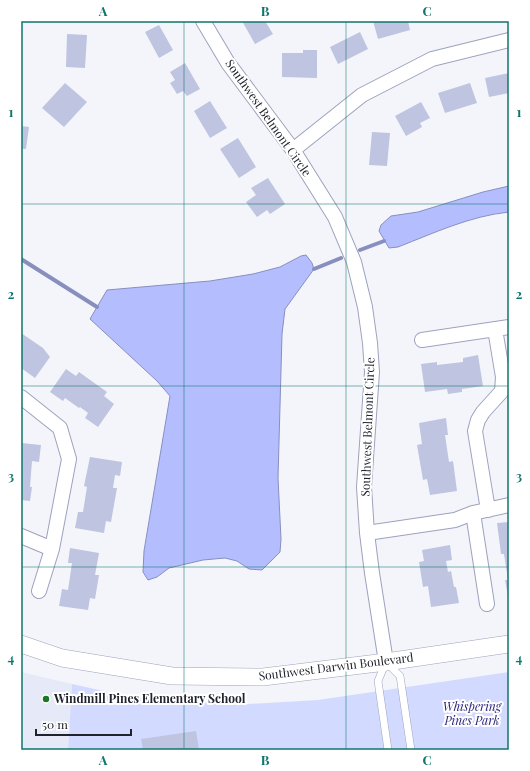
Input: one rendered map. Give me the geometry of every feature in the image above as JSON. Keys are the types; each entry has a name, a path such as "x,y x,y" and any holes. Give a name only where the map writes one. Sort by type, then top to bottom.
{"street":[{"name":"Southwest Belmont Circle","path":"203,21 228,63 293,150 335,217 354,262 365,307 370,344 372,372 364,487 367,533 386,662"},
{"path":"293,150 369,91 432,59 509,40"},
{"path":"422,340 502,328 502,391 478,420 475,431 488,510"},
{"path":"21,397 60,428 70,459 52,549 39,591"},
{"path":"367,533 456,520 473,513 509,505"},
{"path":"473,513 487,604"},
{"path":"21,536 52,549"},
{"name":"Southwest Darwin Boulevard","path":"21,644 62,658 172,676 263,678 509,644"}],"lane":[{"path":"388,750 378,680 386,662 400,676 411,750"}],"shaded area":[{"name":"Windmill Pines Elementary School","path":"21,672 72,684 68,750 21,750"}],"green space":[{"name":"Whispering Pines Park","path":"509,672 509,750 68,750 72,684 131,697 232,705 318,700"}],"water":[{"path":"509,186 509,212 466,221 398,247 389,248 379,231 381,225 391,216 418,212 483,192"},
{"path":"306,255 312,263 314,269 285,309 282,334 278,478 281,539 280,552 262,570 249,569 237,561 225,558 203,560 169,568 157,577 148,580 143,572 144,551 170,396 157,381 90,319 107,290 210,281 253,274 280,267"}],"building":[{"path":"242,21 265,21 273,34 255,44"},
{"path":"373,21 408,21 410,30 378,39"},
{"path":"159,25 173,50 159,58 145,32"},
{"path":"360,32 368,49 338,64 330,47"},
{"path":"67,34 87,35 85,68 66,67"},
{"path":"303,50 317,50 317,78 282,77 282,53 303,53"},
{"path":"185,63 200,89 187,96 183,91 177,94 170,83 175,80 170,72"},
{"path":"509,73 509,93 489,97 485,78"},
{"path":"65,83 87,102 64,127 42,108"},
{"path":"470,83 477,103 445,113 438,93"},
{"path":"210,101 227,128 210,138 194,111"},
{"path":"421,102 430,118 420,123 422,127 406,136 395,116"},
{"path":"21,126 29,127 26,149 21,149"},
{"path":"372,132 390,133 387,166 369,165"},
{"path":"238,138 256,167 239,178 220,149"},
{"path":"268,178 285,204 270,214 267,210 257,217 246,202 256,195 251,188"},
{"path":"21,333 43,348 50,357 35,378 21,368"},
{"path":"478,355 483,386 462,389 462,392 448,394 447,389 425,392 421,364 437,362 437,365 463,362 463,358"},
{"path":"66,369 76,376 79,372 107,392 104,396 114,404 98,427 85,418 88,413 80,407 79,408 65,398 63,401 50,392"},
{"path":"446,418 448,435 445,435 449,462 453,461 457,491 430,495 427,479 423,480 417,445 422,444 419,423"},
{"path":"21,443 41,445 39,462 32,461 30,487 32,487 30,501 21,500"},
{"path":"90,457 122,462 120,476 115,475 113,488 117,488 111,522 106,521 104,533 75,528 78,512 83,512 87,487 84,486"},
{"path":"509,522 508,596 505,580 508,580 504,554 501,554 497,523"},
{"path":"450,545 452,560 446,561 448,572 451,571 454,587 456,587 459,603 431,607 428,586 423,587 419,562 424,561 422,550"},
{"path":"70,548 99,553 95,575 99,575 95,599 90,598 88,610 59,606 62,589 68,590 72,563 68,563"},
{"path":"196,731 199,750 143,750 141,739"}],"waterway":[{"path":"360,250 384,241"},
{"path":"314,269 341,258"},
{"path":"21,259 97,307"}],"place":[{"name":"Windmill Pines Elementary School","path":"46,699"}]}
